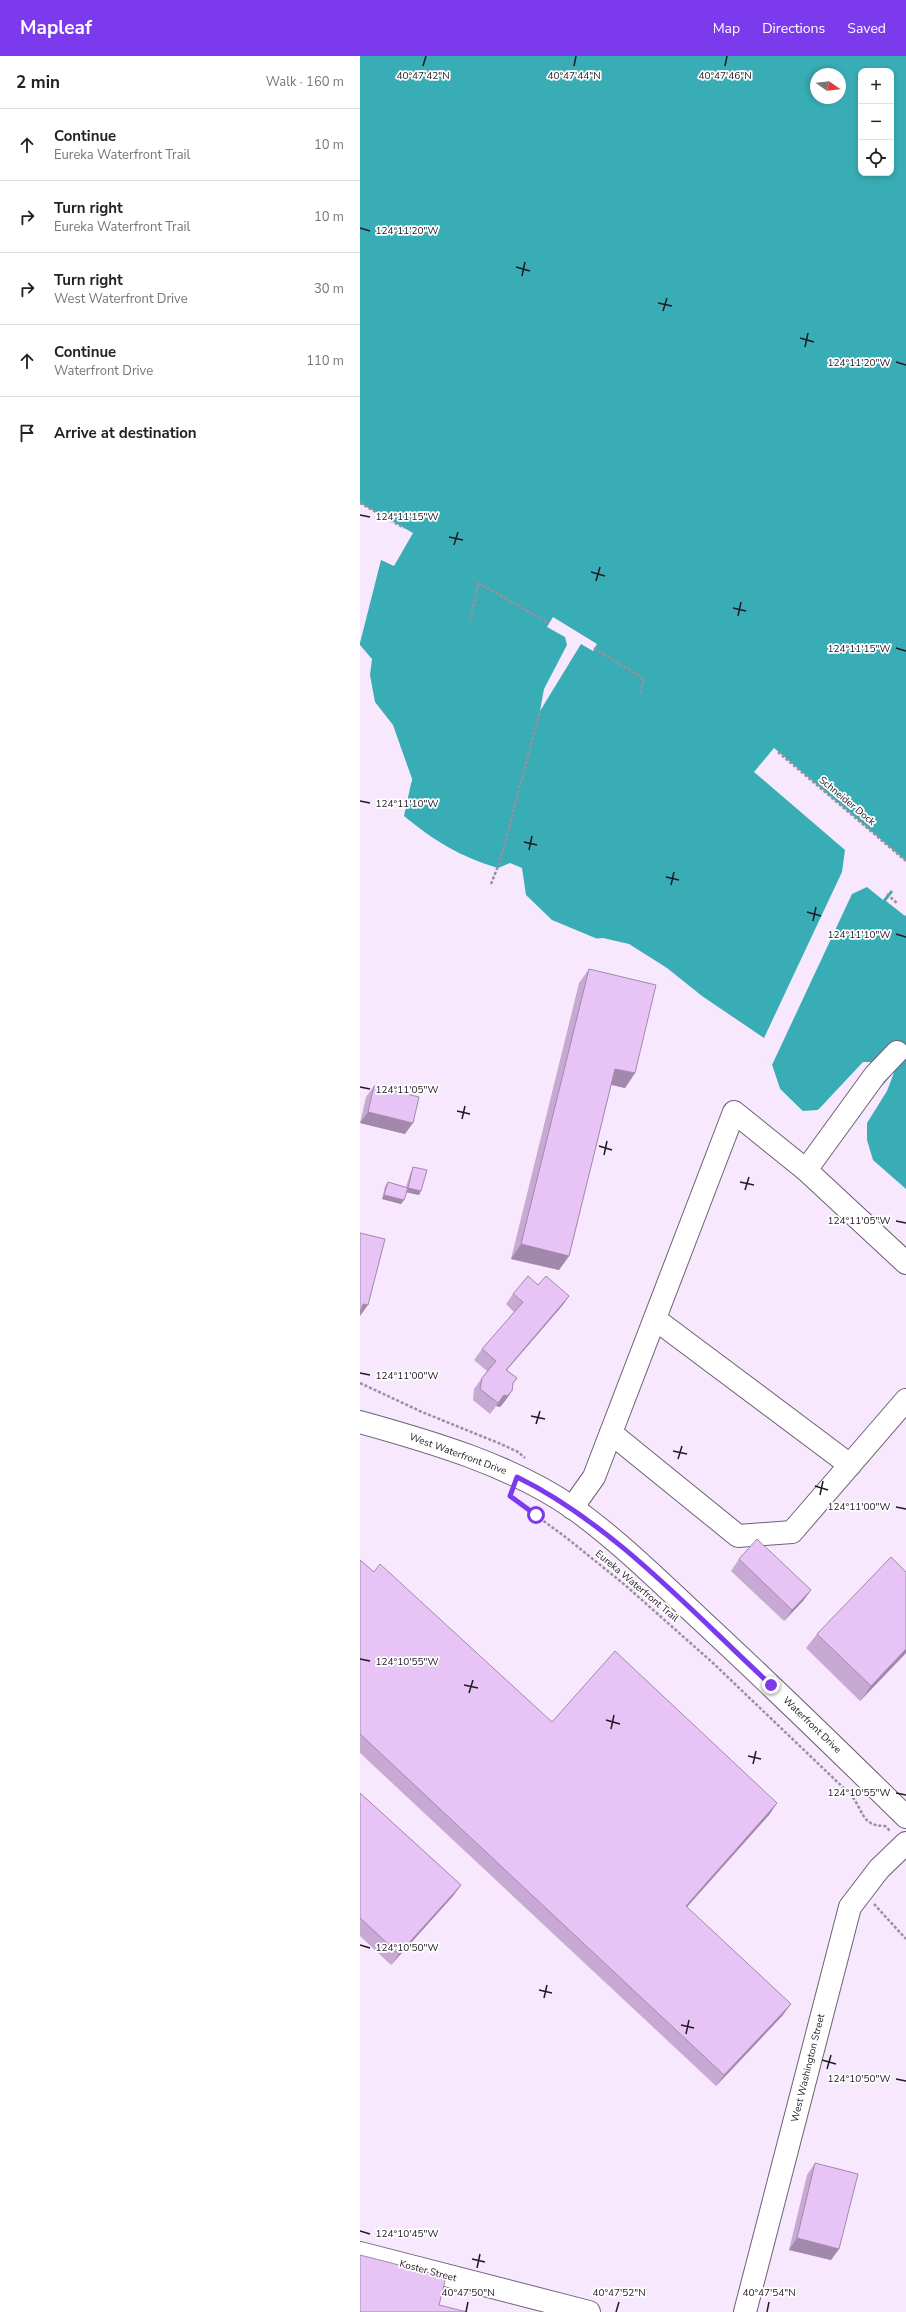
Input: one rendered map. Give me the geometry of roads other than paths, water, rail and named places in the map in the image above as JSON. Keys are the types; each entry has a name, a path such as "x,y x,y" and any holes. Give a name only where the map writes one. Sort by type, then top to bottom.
{"street":[{"path":"806,1170 875,1076 897,1052"},
{"path":"572,1508 594,1477 734,1112 806,1170 906,1263"},
{"path":"655,1319 850,1464"},
{"path":"610,1433 738,1536 792,1532 850,1464 903,1411"},
{"name":"West Waterfront Drive","path":"360,1422 408,1435 517,1477 572,1508"},
{"name":"Waterfront Drive","path":"572,1508 640,1562 771,1685 906,1816"},
{"name":"West Washington Street","path":"745,2312 850,1906 879,1869 904,1844"},
{"name":"Koster Street","path":"360,2253 589,2312"}],"water":[{"path":"360,56 906,56 906,1193 870,1161 857,1131 884,1083 865,1067 826,1106 807,1115 780,1089 772,1065 758,1041 636,955 552,920 526,895 522,868 510,863 498,868 471,858 438,841 404,816 412,779 394,731 367,703 369,659 360,651"}]}
